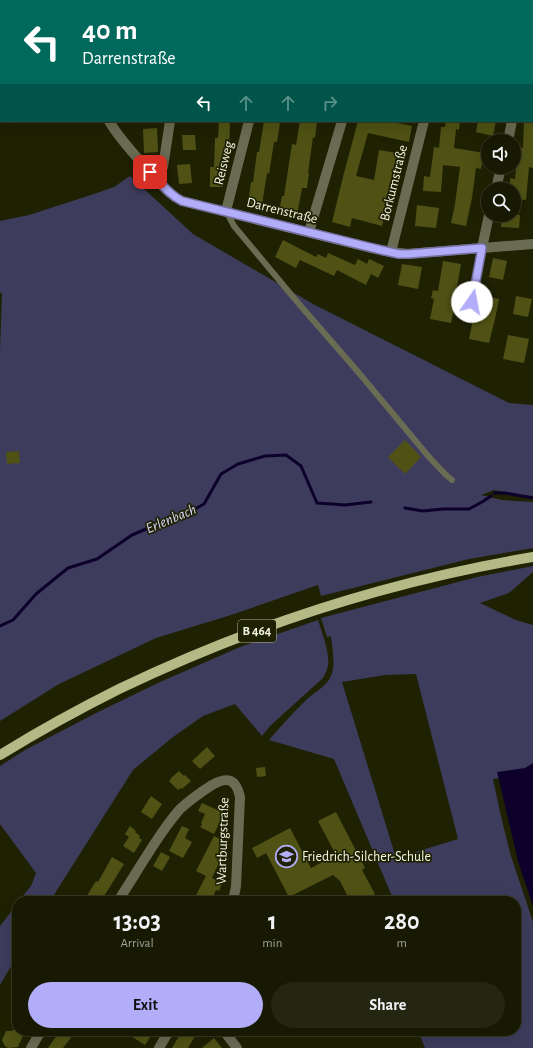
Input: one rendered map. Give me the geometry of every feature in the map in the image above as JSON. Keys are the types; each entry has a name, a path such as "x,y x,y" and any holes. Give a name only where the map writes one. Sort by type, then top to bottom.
{"main road":[{"name":"B 464","path":"0,754 69,715 120,689 244,635 292,618 387,589 470,569 533,557"}],"street":[{"name":"Darrenstraße","path":"111,122 117,133 133,153 168,192 182,201 391,252 408,254 533,244"},
{"path":"156,178 163,167 170,122"},
{"name":"Reisweg","path":"226,211 249,122"},
{"path":"309,232 342,122"},
{"name":"Borkumstraße","path":"391,252 424,122"},
{"path":"509,134 512,122"},
{"path":"482,248 488,222"},
{"name":"Wartburgstraße","path":"121,896 159,836 180,810 198,794 217,782 226,780 234,782 240,797 236,886 234,896"},
{"path":"31,1048 38,1036"},
{"path":"159,1048 166,1036"},
{"path":"228,1036 237,1048"}],"lane":[{"path":"226,211 234,226 396,416 429,457 452,480"},
{"path":"472,302 482,248"}],"shaded area":[{"path":"130,176 193,234 313,304 509,403 533,405 533,496 494,490 481,495 502,500 533,502 533,548 469,559 321,596 318,585 231,615 156,638 59,684 0,721 0,350 2,294 0,292 0,221 29,215 94,194 114,187"},
{"path":"533,566 533,572 509,593 480,603 516,620 533,625 533,902 500,778 493,779 510,853 533,922 533,1048 425,1048 420,1036 521,1036 521,896 392,896 334,759 269,740 286,720 305,701 319,690 331,676 333,651 331,636 327,637 321,618 477,577","holes":["416,674 458,839 396,858 342,682 385,675"]},
{"path":"318,620 328,655 328,666 323,678 270,726 262,736 235,704 203,716 173,737 133,770 53,896 23,896 31,886 36,873 0,824 0,766 25,750 96,713 160,682 240,647"},
{"path":"533,763 533,906 518,861 497,772 525,768"},
{"path":"12,910 12,965 0,985 0,926"}],"building":[{"path":"219,122 230,122 229,157 223,157 223,187 210,187 210,167 214,167 215,138 218,138"},
{"path":"264,122 280,123 277,142 274,142 269,174 267,173 262,205 248,203 251,182 253,182 257,152 259,152"},
{"path":"300,122 317,122 315,138 313,137 307,188 302,188 297,215 279,212 282,196 284,196 292,144 296,145"},
{"path":"358,122 393,122 412,126 409,142 368,133 356,176 374,180 379,150 397,153 382,226 352,218 350,227 332,222"},
{"path":"446,122 460,122 459,130 456,129 454,148 481,152 481,169 476,168 466,226 451,223 460,167 443,165 441,192 423,191 424,176 430,177 434,147 439,148 441,127 445,127"},
{"path":"478,122 496,122 493,134 476,132"},
{"path":"524,122 533,122 533,168 529,167 526,200 521,200 521,182 510,182 510,178 515,179 515,174 521,174 521,148 523,148"},
{"path":"157,128 158,152 144,153 143,129"},
{"path":"182,135 195,135 196,150 183,150"},
{"path":"190,164 192,183 179,184 177,165"},
{"path":"417,205 439,208 436,228 415,226"},
{"path":"501,222 519,222 519,228 501,227"},
{"path":"283,240 316,257 318,254 326,258 328,253 355,265 358,259 367,264 369,259 384,266 378,278 371,274 366,285 337,270 334,276 300,260 296,268 275,257"},
{"path":"493,258 507,261 503,280 489,277"},
{"path":"443,261 461,264 451,323 430,319 434,299 431,298 433,290 438,291"},
{"path":"402,264 422,267 418,289 398,285"},
{"path":"478,295 499,299 489,343 469,339"},
{"path":"516,296 532,299 528,317 513,314"},
{"path":"508,335 529,339 524,363 503,359"},
{"path":"405,440 421,457 405,474 388,457"},
{"path":"19,451 20,463 7,464 6,452"},
{"path":"207,747 215,756 200,769 192,761"},
{"path":"265,767 266,776 257,777 256,768"},
{"path":"179,771 191,781 182,789 181,788 178,790 169,781"},
{"path":"151,796 162,804 152,819 141,812"},
{"path":"202,803 224,813 214,834 200,827 205,814 198,811"},
{"name":"Friedrich-Silcher-Schule","path":"336,812 365,868 362,870 375,894 371,896 348,896 340,881 333,875 288,896 266,853 257,858 252,848 290,828 311,868 336,855 318,821"},
{"path":"130,826 136,831 135,832 140,836 139,838 142,840 134,853 123,846 129,837 125,834"},
{"path":"182,826 189,829 185,838 192,842 183,858 169,851"},
{"path":"214,836 224,841 218,854 222,856 212,878 222,883 219,891 216,890 213,896 196,896 206,876 196,871"},
{"path":"161,852 170,857 162,871 153,866"},
{"path":"112,857 124,864 104,896 87,896 96,881 98,882"},
{"path":"12,1030 12,1036 23,1036 18,1047 8,1048 2,1040 6,1031"},
{"path":"56,1036 72,1036 63,1048 48,1048"},
{"path":"131,1036 151,1036 145,1045"},
{"path":"179,1036 195,1036 188,1048 172,1048"},
{"path":"214,1038 222,1048 202,1048"}],"waterway":[{"name":"Erlenbach","path":"0,626 13,620 36,594 68,568 97,559 132,535 177,519 204,504 221,474 238,464 265,456 286,455 301,466 317,503 345,505 371,502"},
{"name":"Erlenbach","path":"494,493 505,493 533,498"},
{"name":"Erlenbach","path":"405,508 423,511 469,509 491,496"}],"place":[{"name":"Friedrich-Silcher-Schule","path":"286,857"}],"route":[{"path":"150,172 168,192 182,201 381,250 399,254 408,254 482,248 472,302"}]}
